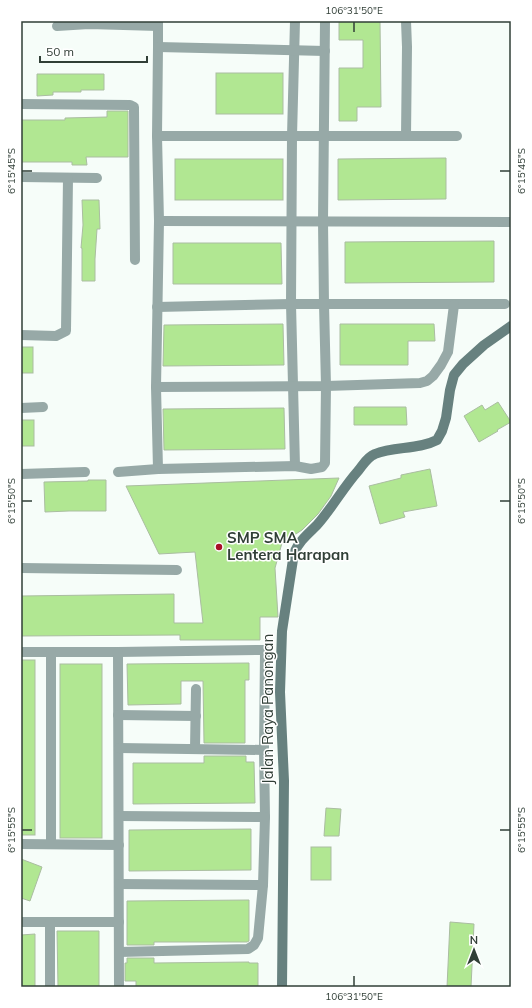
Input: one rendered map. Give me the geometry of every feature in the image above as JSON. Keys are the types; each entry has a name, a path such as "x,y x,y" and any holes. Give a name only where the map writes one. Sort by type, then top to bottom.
{"street":[{"path":"294,21 295,50 292,136 291,304 295,466"},
{"path":"118,472 158,469 295,466 311,469 322,467 324,464 326,386 323,221 325,21"},
{"path":"406,21 406,136"},
{"path":"57,26 91,23 158,23 156,387 158,469"},
{"path":"158,47 325,51"},
{"path":"21,104 130,105 134,107 135,260"},
{"path":"157,136 457,136"},
{"path":"21,177 97,178"},
{"path":"21,335 56,336 66,331 68,178"},
{"path":"158,221 511,222"},
{"path":"157,307 291,304 506,304"},
{"path":"156,387 326,386 420,383 427,381 433,376 448,352 454,305"},
{"name":"Jalan Raya Panongan","path":"282,987 284,782 280,692 282,630 294,553 298,544 331,508 348,483 369,457 381,452 426,444 437,440 442,431 446,418 454,375 484,346 511,326"},
{"path":"21,408 43,407"},
{"path":"21,474 85,472"},
{"path":"21,568 177,570"},
{"path":"21,652 264,650 265,652 265,817 263,885 258,938 254,945 248,949 119,952"},
{"path":"51,652 51,844"},
{"path":"118,652 119,987"},
{"path":"195,749 196,689"},
{"path":"118,715 196,716"},
{"path":"119,748 264,750"},
{"path":"119,816 265,817"},
{"path":"21,844 119,845"},
{"path":"119,884 263,885"},
{"path":"21,922 119,922"},
{"path":"50,922 50,987"}],"building":[{"path":"339,21 380,21 381,107 357,107 357,121 339,121 339,68 363,68 363,40 339,40"},
{"path":"216,73 283,73 283,114 216,114"},
{"path":"37,74 104,74 104,90 53,92 53,95 37,96"},
{"path":"107,111 128,111 128,157 86,157 87,165 72,165 72,162 21,162 21,120 65,120 65,118 107,117"},
{"path":"446,158 446,199 338,200 338,159"},
{"path":"175,159 283,159 283,200 175,200"},
{"path":"82,200 99,200 100,229 97,229 95,281 82,281"},
{"path":"494,241 494,282 345,283 345,242"},
{"path":"173,243 281,243 282,284 173,284"},
{"path":"283,324 284,365 163,366 164,325"},
{"path":"340,324 434,324 435,341 408,341 408,365 340,365"},
{"path":"21,347 33,347 33,373 21,373"},
{"path":"498,402 511,422 479,442 464,416 482,405 485,410"},
{"path":"354,407 406,407 407,425 354,425"},
{"path":"284,408 285,449 164,450 163,409"},
{"path":"21,420 34,420 34,446 21,446"},
{"path":"430,469 437,506 403,512 405,517 380,524 369,486 401,478 401,475"},
{"name":"SMP SMA Lentera Harapan","path":"339,478 331,496 318,514 302,530 282,543 275,568 278,617 260,617 260,640 180,640 180,635 21,636 21,596 174,594 174,623 203,623 195,552 159,554 126,486"},
{"path":"106,480 106,511 45,512 44,482"},
{"path":"21,660 35,660 35,835 21,835"},
{"path":"249,663 249,680 245,680 245,743 204,743 203,681 181,681 181,704 128,705 127,664"},
{"path":"60,664 102,664 102,838 60,838"},
{"path":"204,756 246,756 246,762 254,762 255,803 133,804 133,763 204,763"},
{"path":"326,808 341,809 339,836 324,836"},
{"path":"251,829 251,870 129,871 129,830"},
{"path":"311,847 331,847 331,880 311,880"},
{"path":"21,859 42,867 30,901 21,898"},
{"path":"249,900 249,941 247,942 154,942 154,945 127,945 127,901"},
{"path":"450,922 474,924 471,987 447,987"},
{"path":"57,931 99,931 99,987 58,987"},
{"path":"35,934 35,987 21,987 21,935"},
{"path":"127,958 154,958 154,963 258,963 258,987 136,987 136,981 125,981 125,963 127,963"}],"place":[{"name":"SMP SMA Lentera Harapan","path":"219,547"}]}
